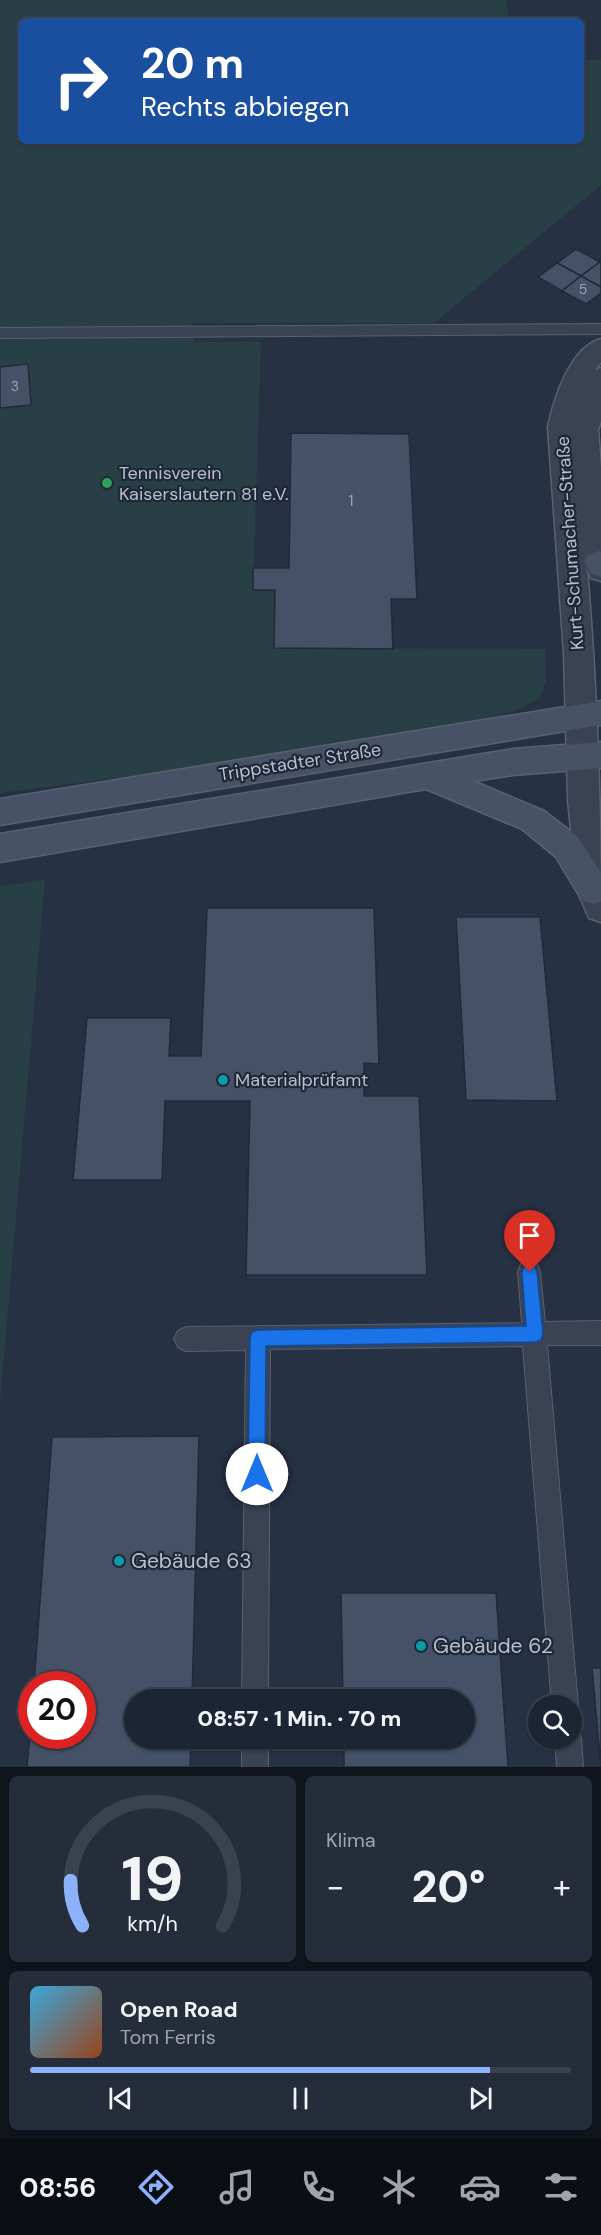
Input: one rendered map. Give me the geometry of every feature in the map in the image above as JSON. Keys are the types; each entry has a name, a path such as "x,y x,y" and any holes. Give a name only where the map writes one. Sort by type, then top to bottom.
{"main road":[{"name":"Trippstadter Straße","path":"0,812 591,714"},
{"name":"Trippstadter Straße","path":"0,849 513,762 592,756"},
{"path":"429,777 533,820 567,847 598,899"}],"street":[{"name":"Kurt-Schumacher-Straße","path":"598,899 584,799 592,756 591,714 561,427 566,400 584,363 601,347"},
{"name":"Kurt-Schumacher-Straße","path":"600,566 589,491 585,430 601,377"}],"lane":[{"path":"0,333 601,329"},
{"path":"530,1272 564,1695"},
{"path":"186,1339 601,1333"},
{"path":"255,1689 258,1338"},
{"path":"255,1749 255,1767"},
{"path":"569,1749 570,1767"}],"green space":[{"path":"0,0 506,0 509,18 18,18 18,144 584,144 584,60 601,60 601,185 434,323 192,323 194,342 261,342 253,589 275,590 274,648 545,649 546,680 540,698 520,709 483,719 185,769 0,793"},
{"path":"45,880 0,1403 0,886"}],"building":[{"path":"576,249 600,262 581,276 557,263"},
{"path":"557,263 581,276 562,291 538,277"},
{"path":"601,263 601,287 581,276"},
{"path":"581,276 601,287 601,293 586,304 562,291"},
{"path":"28,364 31,405 0,408 0,367"},
{"path":"291,433 409,434 417,599 391,599 393,649 274,648 275,590 253,590 253,568 289,568"},
{"name":"Materialprüfamt","path":"207,908 374,908 379,1064 364,1063 364,1096 419,1096 427,1275 246,1275 250,1101 165,1101 162,1180 73,1180 87,1018 171,1018 169,1056 201,1056"},
{"path":"456,917 540,917 557,1101 466,1100"},
{"name":"Gebäude 63","path":"199,1436 192,1689 124,1689 124,1749 191,1749 190,1767 27,1767 29,1749 96,1749 96,1671 35,1671 52,1437"},
{"name":"Gebäude 62","path":"341,1593 496,1593 508,1767 344,1767 344,1749 475,1749 475,1689 343,1689"},
{"path":"592,1668 601,1668 601,1767"}],"place":[{"name":"Tennisverein Kaiserslautern 81 e.V.","path":"107,483"},
{"name":"Materialprüfamt","path":"223,1080"},
{"name":"Gebäude 63","path":"119,1561"},
{"name":"Gebäude 62","path":"421,1646"}],"route":[{"path":"257,1474 258,1338 535,1334 530,1272"}]}
